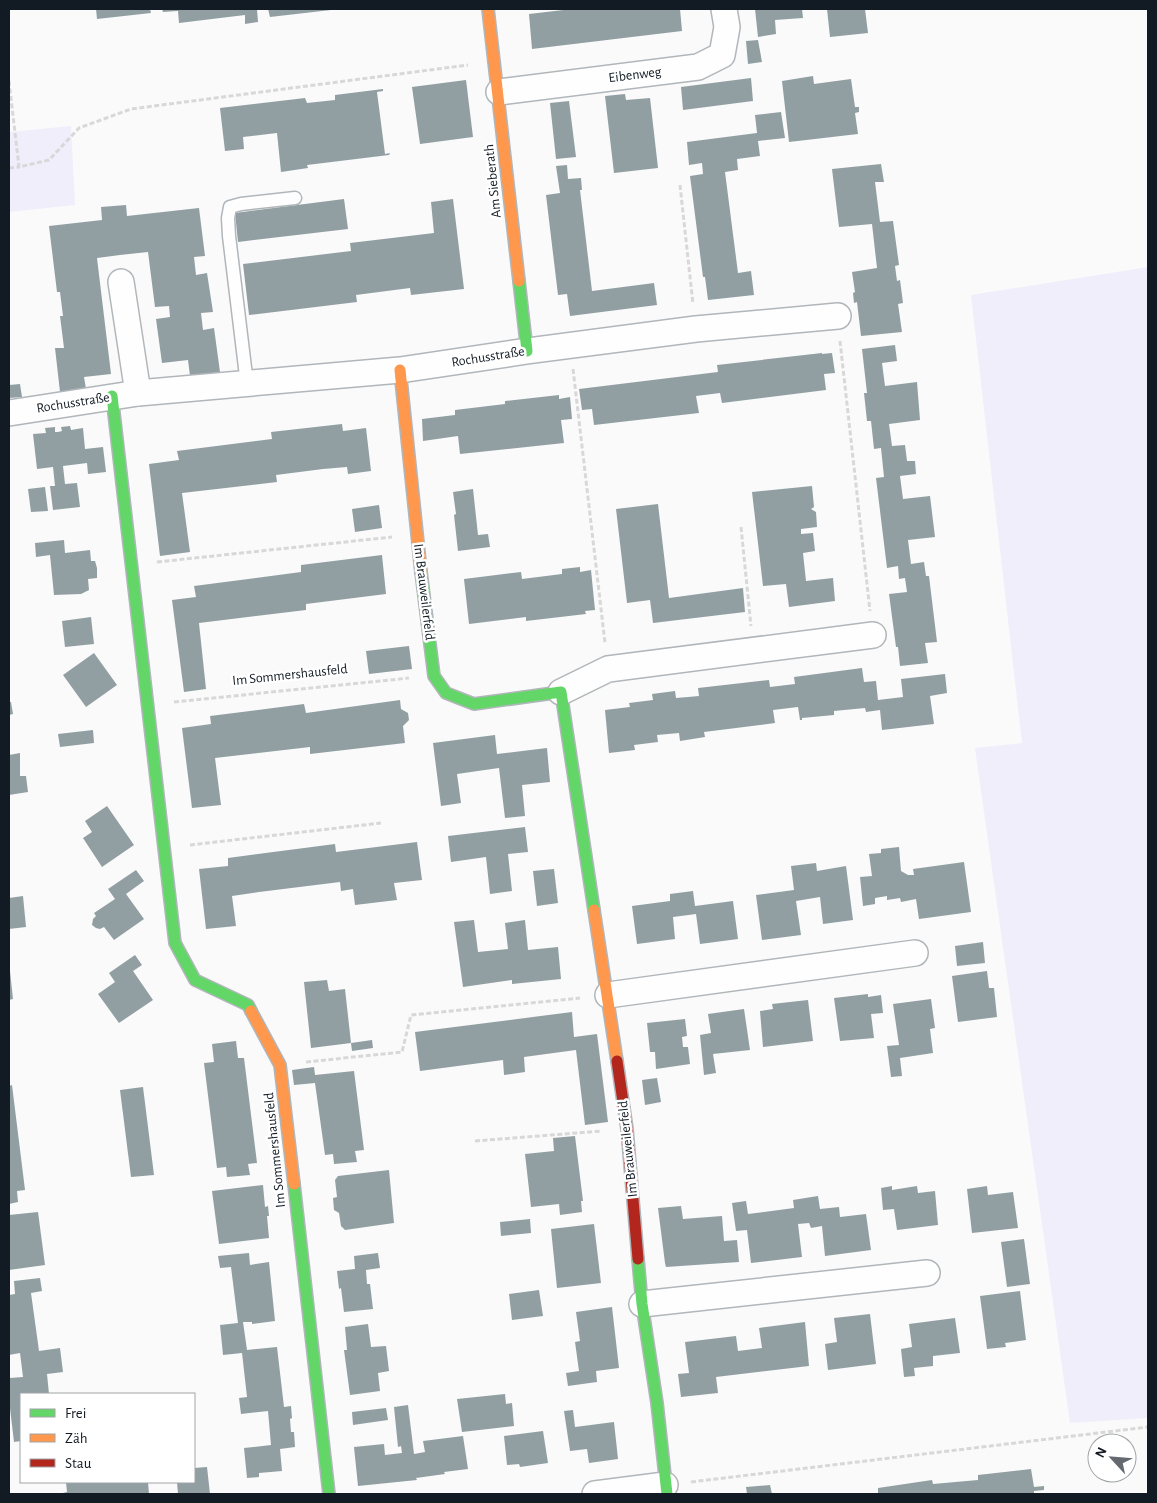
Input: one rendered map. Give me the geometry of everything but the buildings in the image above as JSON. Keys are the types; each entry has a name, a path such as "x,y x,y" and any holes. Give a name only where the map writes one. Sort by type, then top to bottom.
{"street":[{"name":"Am Sieberath","path":"488,9 527,351"},
{"name":"Eibenweg","path":"498,92 698,67 722,55 727,27 724,9"},
{"path":"121,282 138,393"},
{"name":"Rochusstraße","path":"9,413 112,396 400,370 696,329 838,316"},
{"name":"Im Brauweilerfeld","path":"400,370 434,676"},
{"name":"Im Sommershausfeld","path":"112,396 176,943 196,980 248,1005 280,1065 329,1494"},
{"path":"434,676 446,693 474,704 562,692 608,669 753,649 873,636"},
{"name":"Im Brauweilerfeld","path":"562,692 627,1129 642,1304 657,1403 666,1490"},
{"path":"608,995 915,953"},
{"path":"642,1304 927,1273"},
{"path":"595,1494 666,1490"}],"lane":[{"path":"248,384 228,236 230,207 295,198"}],"path":[{"path":"9,168 49,160 79,128 131,109 494,62"},
{"path":"9,81 19,167"},
{"path":"680,185 696,329"},
{"path":"838,316 873,636"},
{"path":"570,346 608,669"},
{"path":"741,527 753,649"},
{"path":"131,565 417,534"},
{"name":"Im Sommershausfeld","path":"148,705 434,676"},
{"path":"165,848 381,823"},
{"path":"280,1065 402,1052 411,1015 608,995"},
{"path":"476,1141 627,1129"},
{"path":"666,1490 1148,1427"}],"shaded area":[{"path":"71,126 75,205 9,212 9,132"},
{"path":"1148,267 1148,1418 1070,1423 975,748 1022,743 971,295"}],"traffic: fast":[{"path":"519,281 527,351"},
{"path":"112,396 175,943 195,980 248,1005 251,1011"},
{"path":"421,572 434,676 446,693 474,704 561,692 594,910"},
{"path":"294,1184 329,1494"},
{"path":"638,1259 642,1304 657,1403 667,1494"}],"traffic: slow":[{"path":"488,9 519,281"},
{"path":"400,370 421,572"},
{"path":"594,910 617,1061"},
{"path":"251,1011 280,1065 294,1184"}],"traffic: jam":[{"path":"617,1061 627,1129 638,1259"}]}
